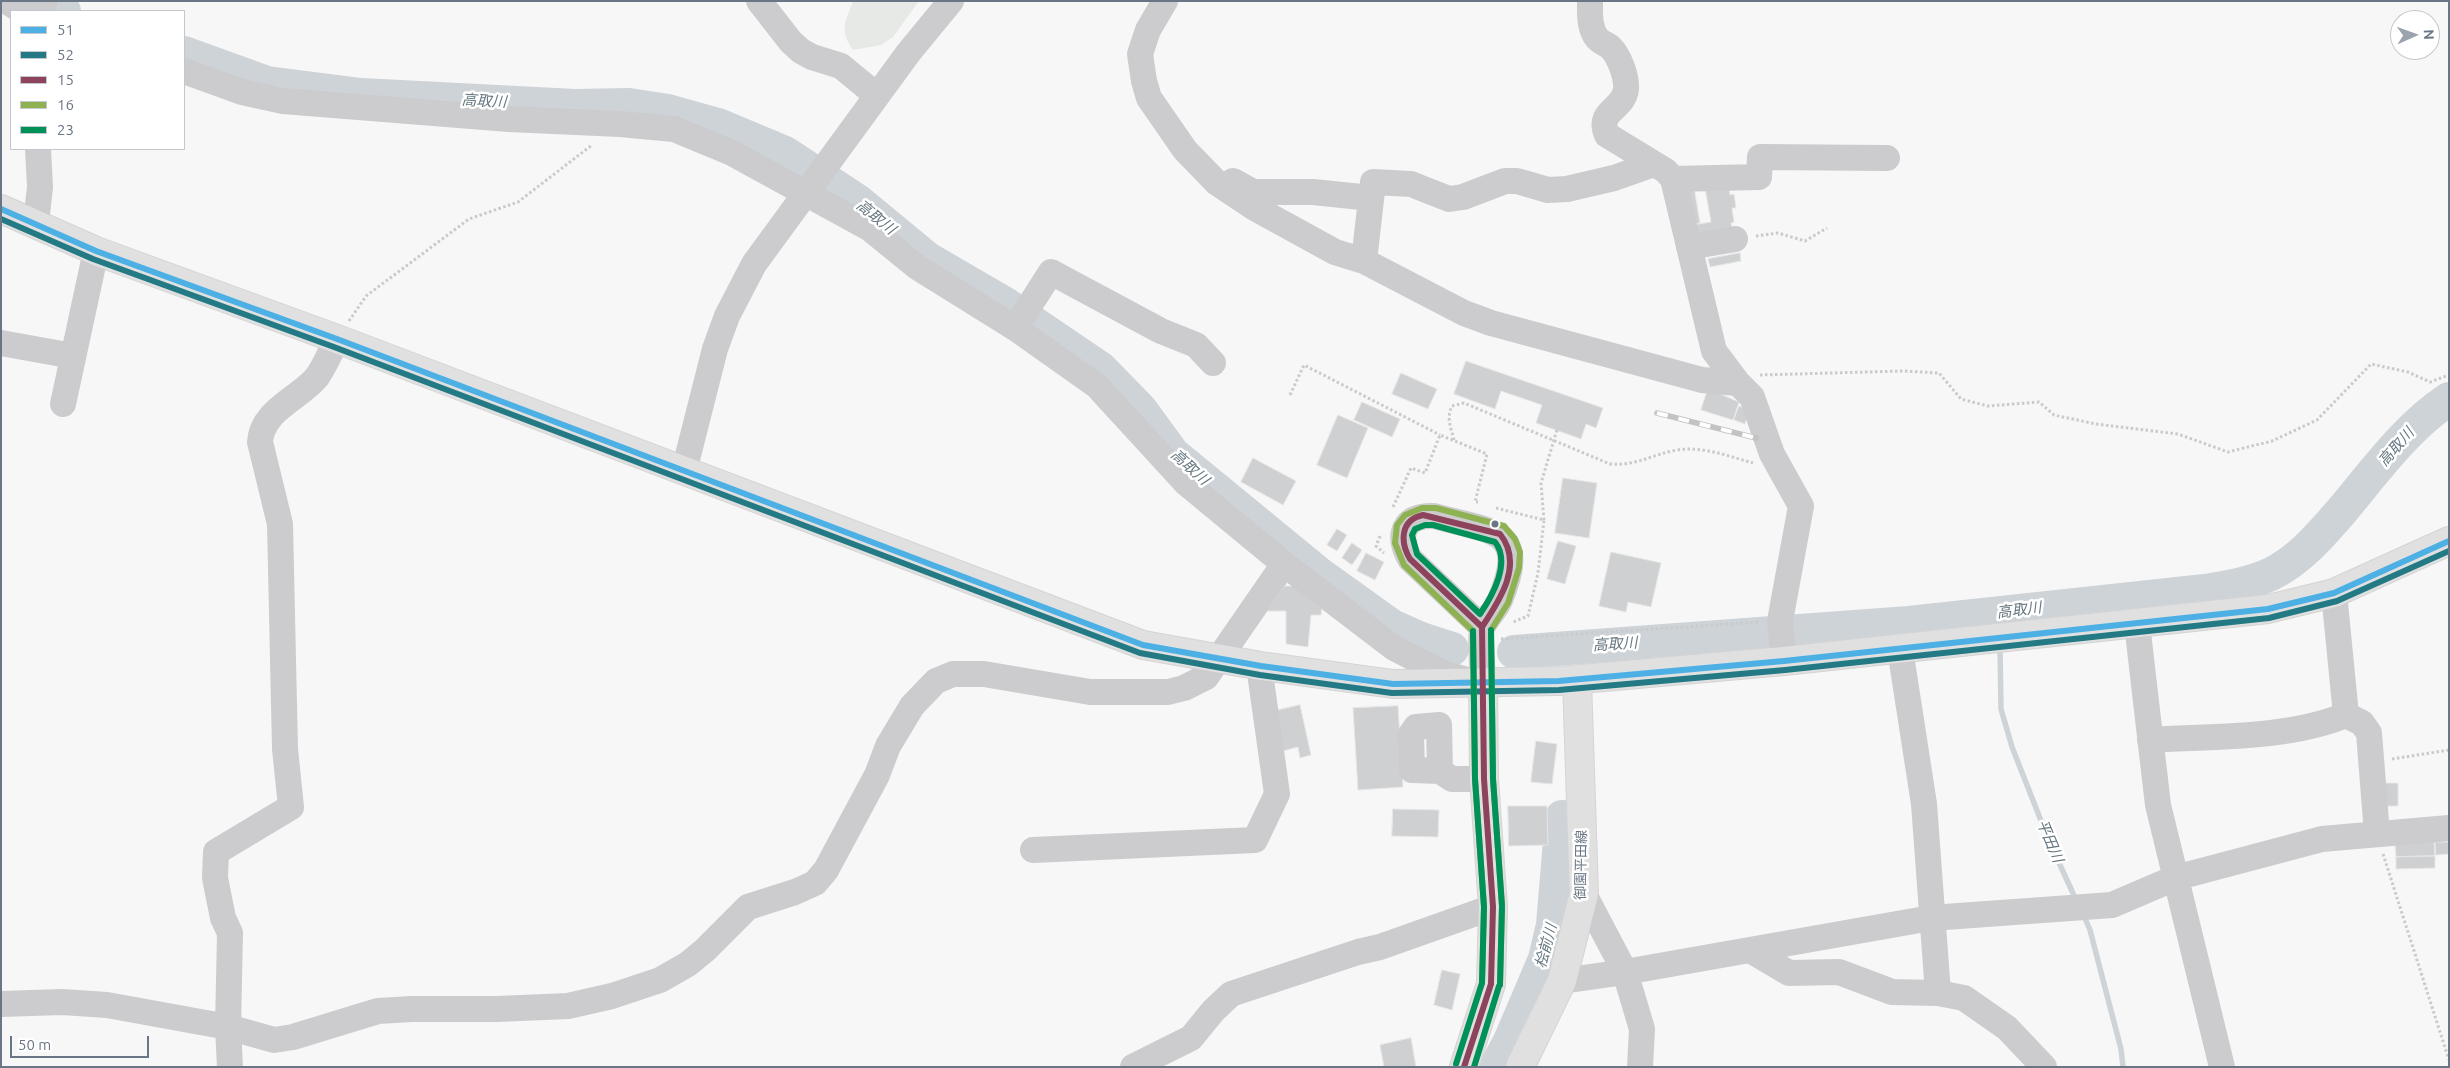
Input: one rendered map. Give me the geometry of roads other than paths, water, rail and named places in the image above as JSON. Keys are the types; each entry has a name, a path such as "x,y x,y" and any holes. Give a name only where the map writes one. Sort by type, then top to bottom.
{"main road":[{"path":"1,209 96,251 337,339 1143,645 1261,666 1374,683 1483,684 1577,680 1784,661 2268,609 2334,593 2449,541"},
{"name":"御園平田線","path":"1520,1067 1562,981 1584,894 1577,680"},
{"path":"1464,1067 1491,984 1493,907 1484,779 1483,684"}],"street":[{"path":"6,1 20,10"},
{"path":"759,1 791,42 801,51 812,57 842,66 876,95"},
{"path":"684,471 715,349 727,316 754,264 876,95 951,1"},
{"path":"1165,1 1148,30 1140,54 1144,81 1149,98 1185,150 1217,183 1253,207 1335,252 1364,262 1464,313 1490,324 1702,380 1738,384"},
{"path":"1590,1 1592,29 1598,39 1616,54 1626,90 1622,99 1604,118 1603,126 1607,134 1663,172 1689,247 1710,342 1719,359 1754,402 1763,433 1782,472 1798,497 1801,515 1780,621 1784,661"},
{"path":"185,71 242,92 282,101 509,119 674,128 732,153 815,182 917,267 1021,319 1097,386 1186,483 1284,564 1394,648 1410,658 1445,674 1483,684 1497,634 1500,600 1510,566 1511,554 1508,544 1500,534 1434,516 1414,517 1408,523 1403,534 1403,547 1410,559 1497,634"},
{"path":"36,223 40,187 38,150"},
{"path":"1364,262 1373,182 1411,184 1448,198 1463,198 1505,182 1517,181 1548,190 1567,189 1614,178 1663,172 1760,177 1760,157 1887,158"},
{"path":"1217,183 1226,178 1252,192 1313,192 1371,198"},
{"path":"1689,247 1734,239"},
{"path":"63,404 96,251"},
{"path":"1021,319 1051,272 1161,331 1196,345 1213,363"},
{"path":"230,1067 228,1027 230,933 223,918 215,878 216,852 291,807 285,749 280,524 260,442 261,429 270,417 317,377 337,339"},
{"path":"1,344 74,356"},
{"path":"1,1004 62,1002 107,1005 228,1027 274,1040 378,1011 568,1006 612,996 660,980 688,964 705,950 748,906 794,892 815,883 826,870 877,775 888,746 912,706 936,681 953,674 984,674 1090,692 1168,692 1196,684 1206,677 1284,564"},
{"path":"2334,593 2346,715"},
{"path":"2137,624 2158,805 2222,1067"},
{"path":"1900,649 1924,804 1938,993"},
{"path":"1033,850 1254,840 1277,794 1261,680 1261,666"},
{"path":"2150,740 2261,734 2326,723 2346,715 2362,723 2369,733 2377,834"},
{"path":"1440,771 1452,779 1484,779"},
{"path":"1562,981 1625,972 1931,918 2112,905 2175,878 2322,839 2449,828"},
{"path":"1584,894 1625,972 1642,1029 1640,1067"},
{"path":"1133,1067 1191,1038 1213,1011 1231,994 1358,952 1380,947 1493,907"},
{"path":"1750,950 1788,973 1839,972 1892,992 1938,993 1964,998 2007,1028 2044,1067"}],"waterway":[{"name":"高取川","path":"45,1 62,10"},
{"name":"高取川","path":"185,53 267,83 361,95 575,106 629,105 668,111 718,125 785,153 859,202 928,259 1007,305 1100,368 1141,410 1173,454 1318,573 1392,626 1421,639 1452,649"},
{"name":"高取川","path":"1514,652 1909,623 2205,591 2247,583 2281,569 2308,548 2404,438 2449,399"},
{"name":"平田川","path":"1999,612 2000,631"},
{"name":"平田川","path":"2000,646 2001,709 2012,747 2049,841 2077,902"},
{"name":"桧前川","path":"1496,1067 1510,1041 1545,959 1553,925 1562,817"},
{"name":"平田川","path":"2083,914 2090,930 2121,1049 2123,1067"}],"railway":[{"path":"1657,413 1756,438"}]}
